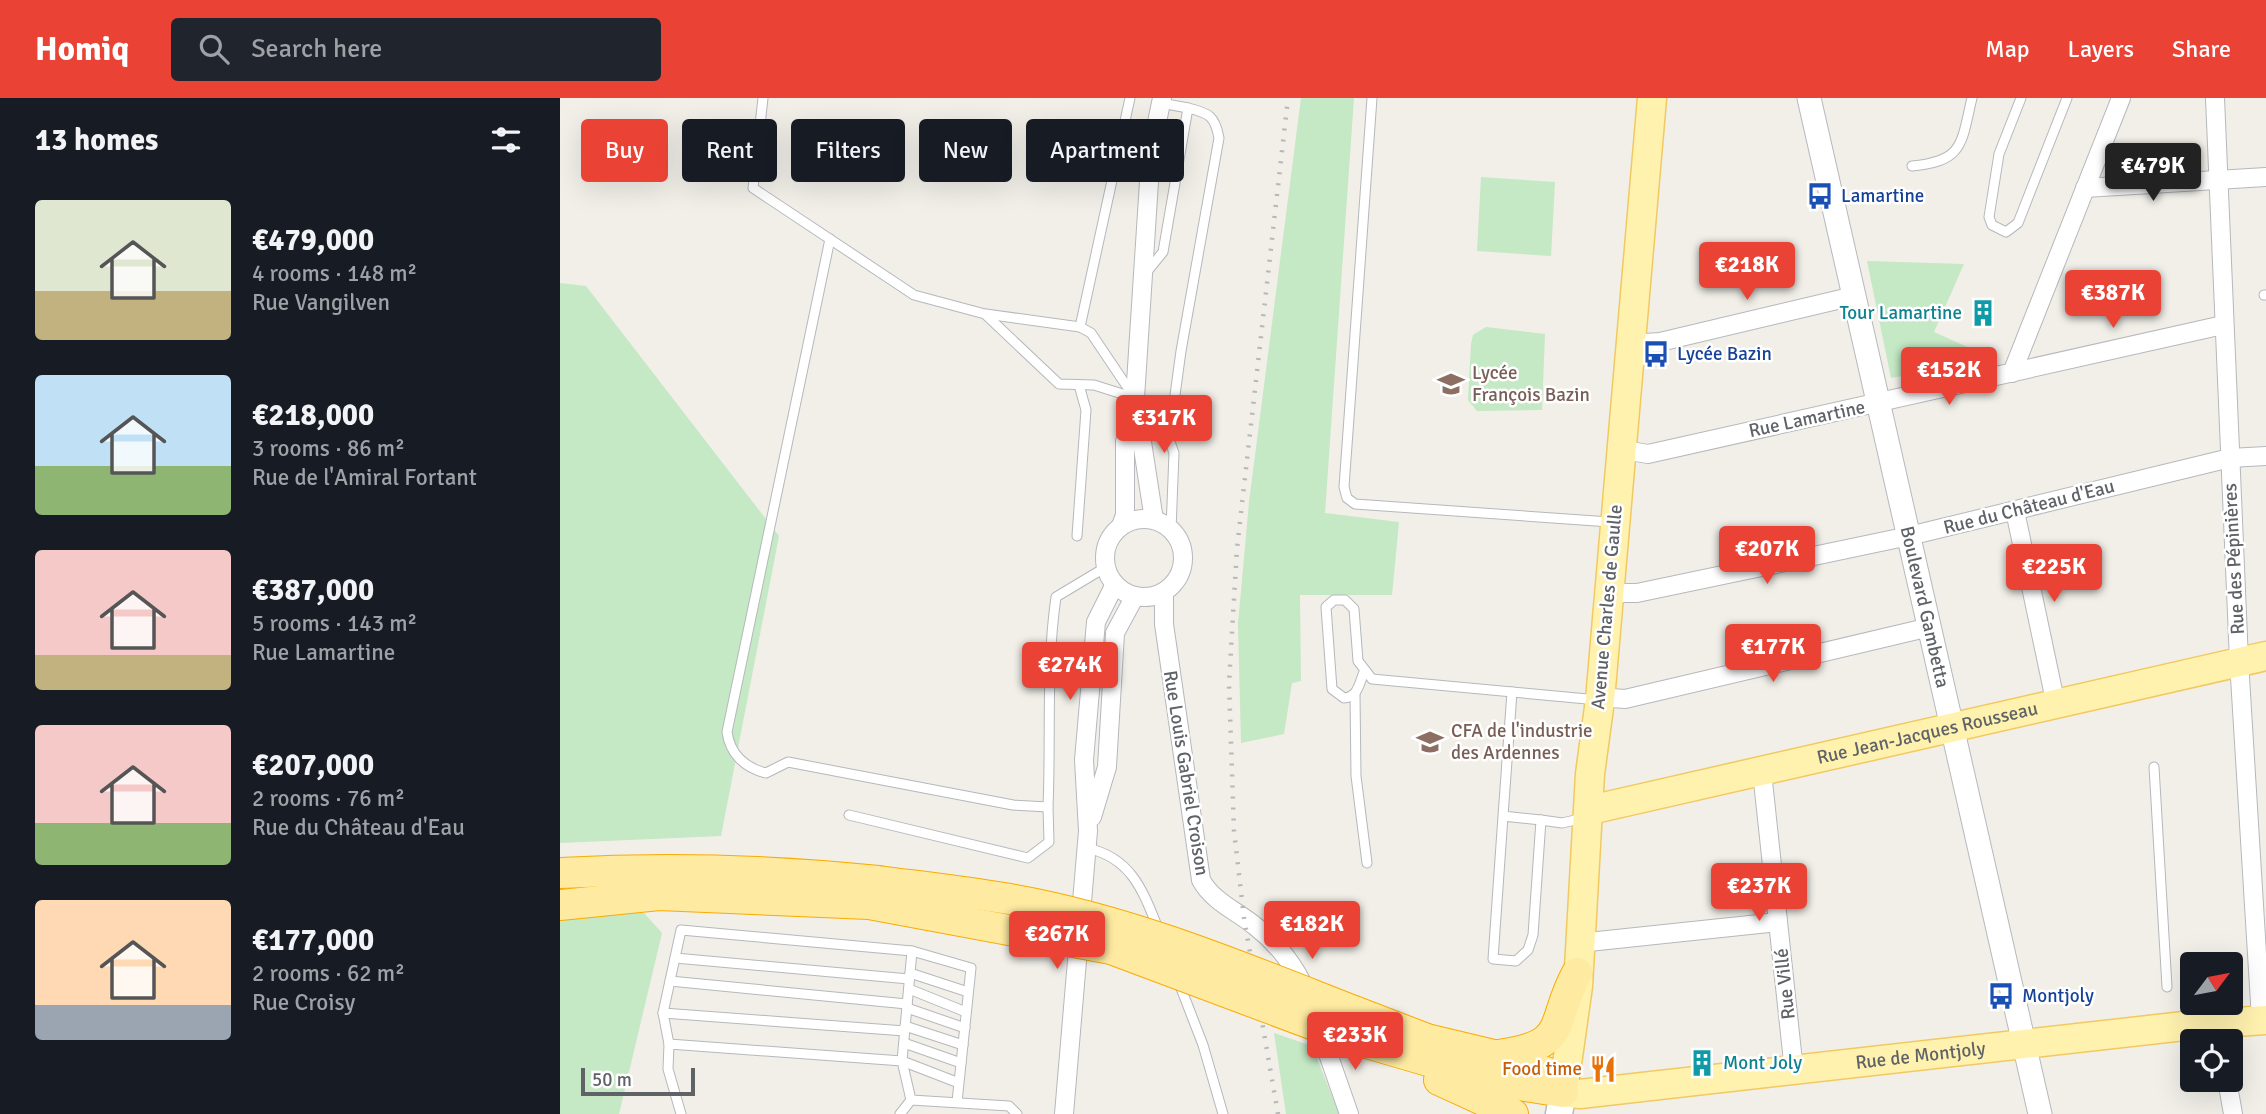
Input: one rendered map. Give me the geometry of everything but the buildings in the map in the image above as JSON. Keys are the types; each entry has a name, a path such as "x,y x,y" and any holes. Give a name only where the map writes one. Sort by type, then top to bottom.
{"highway":[{"path":"560,873 641,868 781,871 1111,949 1350,1024 1500,1082 1567,1098"},
{"path":"560,905 659,895 873,893"},
{"path":"1494,1055 1522,1052 1551,1036 1558,1026 1569,987 1577,973"},
{"path":"1350,1024 1494,1055 1567,1098"},
{"path":"1350,1024 1513,1114"}],"main road":[{"name":"Avenue Charles de Gaulle","path":"1567,1098 1587,942 1594,811 1638,344 1652,98"},
{"name":"Avenue Charles de Gaulle","path":"1606,699 1622,593 1622,523 1636,452 1638,344 1670,98"},
{"name":"Rue Jean-Jacques Rousseau","path":"1594,811 2253,658"},
{"name":"Avenue Charles de Gaulle","path":"1567,1098 1577,973 1587,942"},
{"name":"Rue de Montjoly","path":"2229,1029 2264,1019"},
{"name":"Rue de Montjoly","path":"1567,1098 2024,1045 2167,1022 2203,1029"}],"street":[{"name":"Boulevard Gambetta","path":"1809,98 2040,1114"},
{"path":"2012,373 2121,98"},
{"name":"Rue des Pépinières","path":"2215,98 2227,298 2223,326 2230,458 2253,658 2264,1019"},
{"path":"1121,526 1131,521 1154,520 1171,530 1182,546 1183,559 1174,584 1164,592 1155,596 1135,596 1115,584 1106,568 1108,545 1125,515 1125,442 1135,398 1151,151 1162,101"},
{"path":"2085,188 2266,177"},
{"path":"1638,344 1854,296"},
{"name":"Rue Lamartine","path":"1636,452 1648,454 2223,326"},
{"path":"1135,398 1154,520"},
{"name":"Rue du Château d'Eau","path":"1622,593 1637,593 1909,536 2230,458 2266,456"},
{"path":"2015,511 2056,705"},
{"path":"1063,1114 1087,840 1084,760 1096,622 1115,584"},
{"name":"Rue Louis Gabriel Croison","path":"1164,592 1164,624 1201,880 1216,899 1265,935 1296,972 1309,999 1349,1114"},
{"path":"1087,840 1107,766 1115,633 1135,596"},
{"path":"1606,699 1625,699 1930,627"},
{"name":"Rue Villé","path":"1762,772 1794,1071"},
{"path":"1587,942 1778,922"},
{"path":"2229,1092 2233,1114"}],"lane":[{"path":"763,98 753,188 914,295 985,314 1080,327 1091,333 1135,398"},
{"path":"1080,327 1129,98"},
{"path":"1372,98 1344,487 1348,498 1355,504 1622,523"},
{"path":"1912,166 1945,161 1957,151 1972,98"},
{"path":"2021,98 1999,154 1989,216 1993,225 2006,232 2018,223 2067,98"},
{"path":"1162,101 1207,112 1215,119 1219,138 1181,351 1169,439 1174,453 1171,530"},
{"path":"1143,277 1163,252 1188,108"},
{"path":"830,239 727,732 729,746 745,765 766,773 788,762 1013,805 1048,807"},
{"path":"985,314 1059,384 1094,386 1135,398"},
{"path":"1077,536 1087,410 1079,385"},
{"path":"849,815 1028,858 1049,842 1052,709 1048,650 1056,597 1106,568"},
{"path":"1355,694 1343,698 1332,689 1326,607 1334,600 1345,600 1354,609 1359,662 1364,672 1372,679 1606,699"},
{"path":"1364,672 1355,694 1356,776 1367,863"},
{"path":"1512,692 1493,959 1516,961 1528,950 1533,935 1541,820"},
{"path":"2154,767 2167,987"},
{"path":"1503,816 1562,823 1594,811"},
{"path":"1087,840 1123,864 1138,880 1166,949"},
{"path":"681,1114 668,1069 669,1044 663,1013 681,930 912,951 971,968 957,1101"},
{"path":"911,1100 902,1061 912,951"},
{"path":"675,958 909,980 968,992"},
{"path":"1170,961 1203,1045 1223,1114"},
{"path":"909,980 966,1012"},
{"path":"670,981 907,1006 965,1028"},
{"path":"663,1013 905,1029 963,1045"},
{"path":"904,1043 961,1063"},
{"path":"669,1044 902,1061 959,1083"},
{"path":"911,1100 1009,1106 1017,1114"},
{"path":"900,1114 911,1100"}],"green space":[{"path":"1301,98 1354,98 1325,513 1399,522 1392,595 1300,595 1301,681 1292,683 1284,734 1241,743 1238,624 1249,502"},
{"path":"1481,177 1555,182 1551,256 1477,251"},
{"path":"1867,261 1964,264 1934,332 1983,354 1974,364 1891,378"},
{"path":"560,283 586,286 779,536 721,836 560,843"},
{"path":"1486,327 1545,334 1542,410 1477,411 1468,400 1473,335"},
{"path":"643,912 662,933 619,1114 560,1114 560,916"},
{"path":"1274,1033 1312,1046 1339,1114 1286,1114"}],"railway":[{"path":"1278,1114 1244,918 1234,831 1229,683 1237,548 1288,98"}],"place":[{"name":"Lamartine","path":"1820,196"},
{"name":"Tour Lamartine","path":"1983,313"},
{"name":"Lycée Bazin","path":"1656,354"},
{"name":"Lycée François Bazin","path":"1451,384"},
{"name":"CFA de l'industrie des Ardennes","path":"1430,742"},
{"name":"Montjoly","path":"2001,996"},
{"name":"Mont Joly","path":"1702,1063"},
{"name":"Food time","path":"1603,1069"}]}
